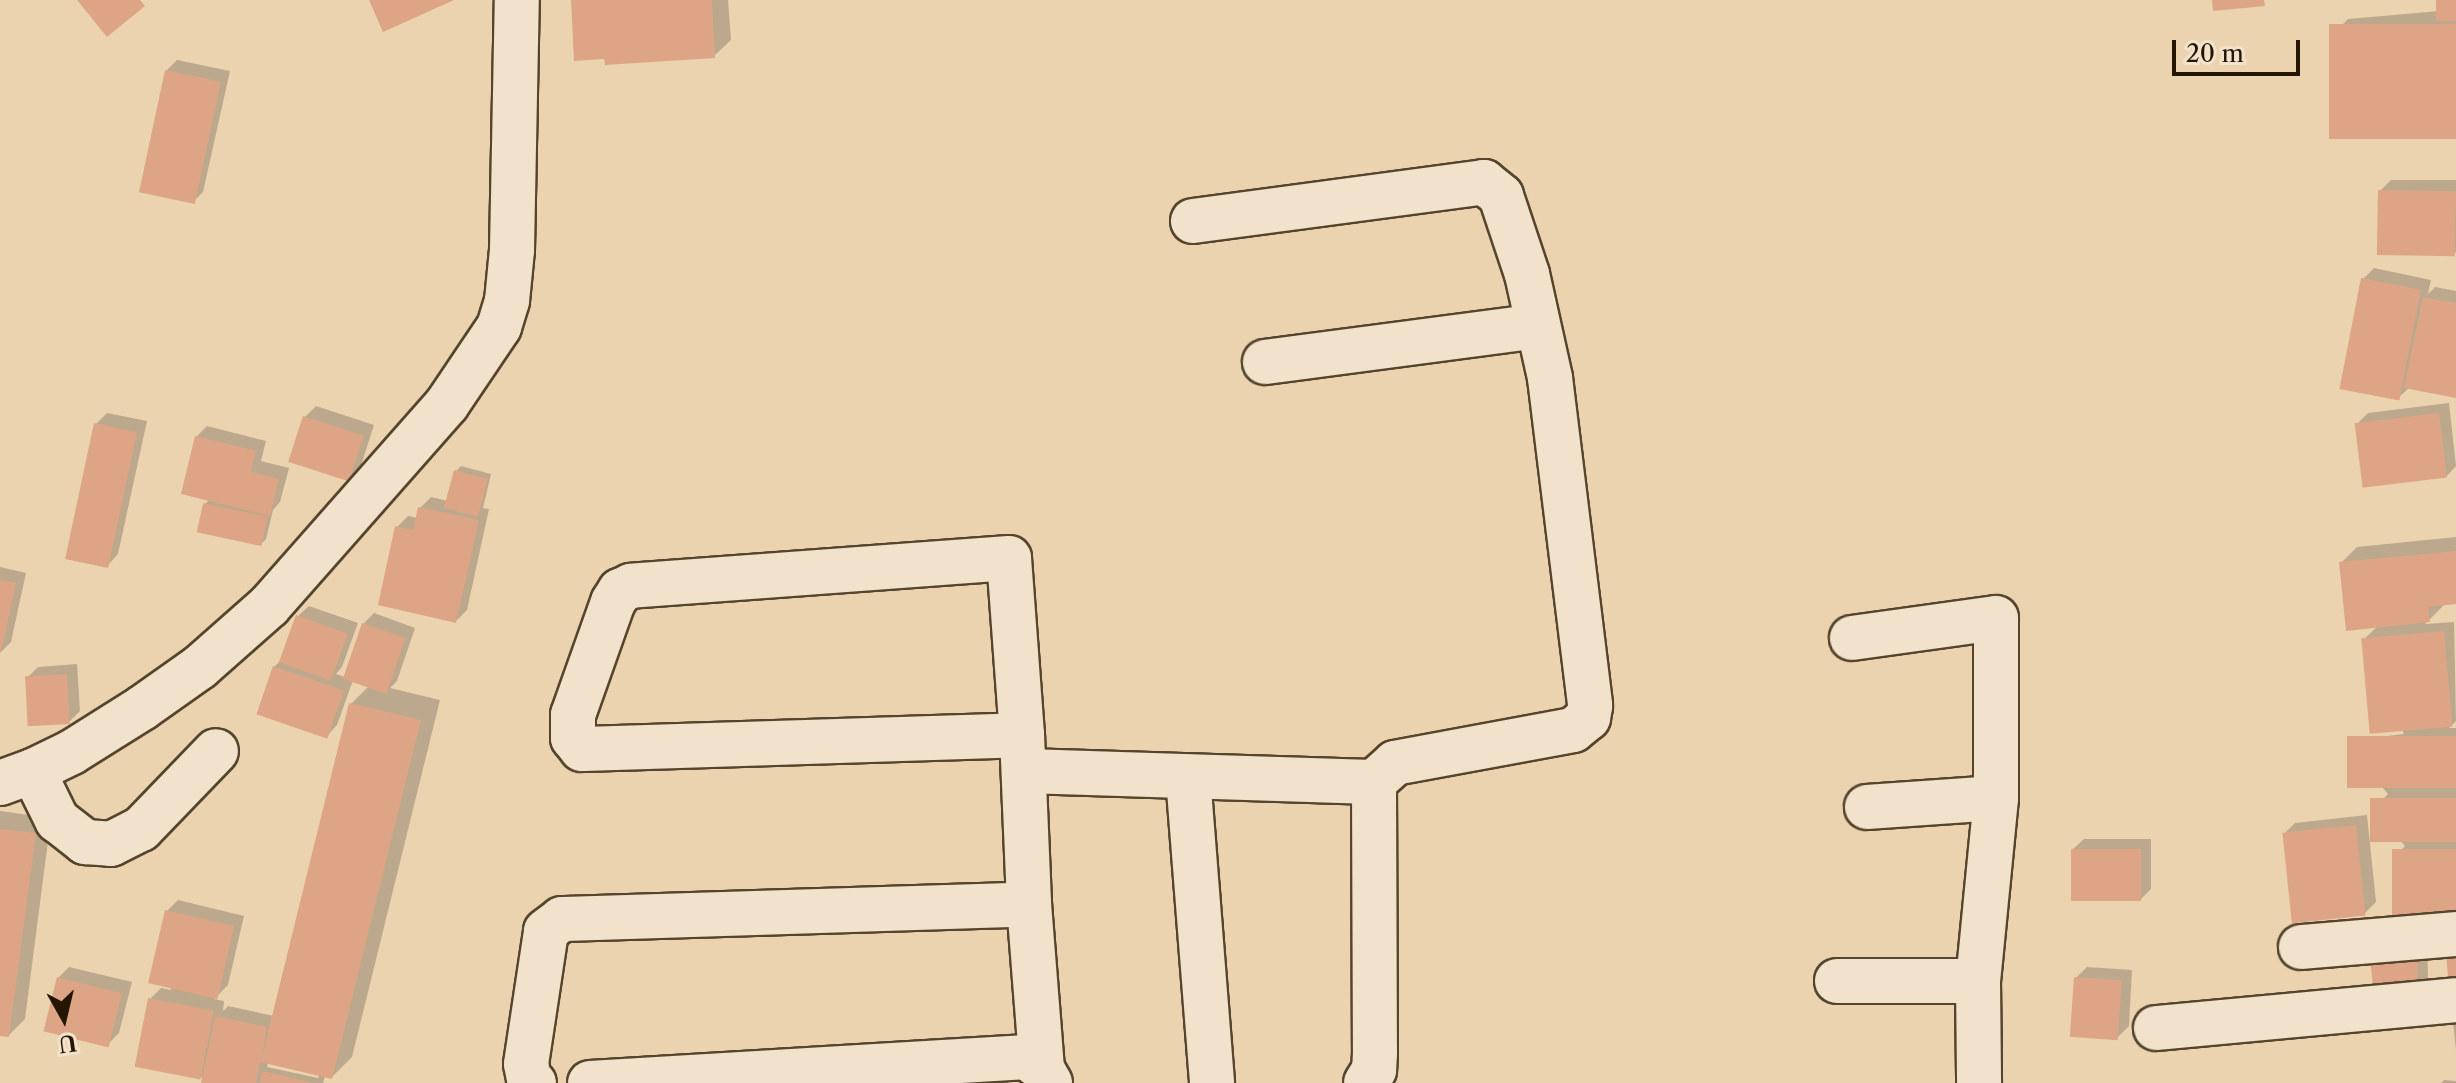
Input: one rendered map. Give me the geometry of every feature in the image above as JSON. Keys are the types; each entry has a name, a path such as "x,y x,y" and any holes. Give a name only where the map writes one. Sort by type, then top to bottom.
{"street":[{"path":"216,751 141,829 111,844 85,842 57,820 17,777 72,752 188,676 269,606 447,404 499,327 507,301 512,250 517,0"},
{"path":"1046,1076 1029,904 1023,753 1009,558 631,586 620,591 613,602 573,715 573,738 582,749 1023,753 1188,777 1374,782 1395,763 1573,730 1588,718 1590,706 1550,378 1527,274 1501,196 1484,182 1193,221"},
{"path":"1265,362 1538,326"},
{"path":"1852,638 1996,618 1996,798 1978,981 1979,1083"},
{"path":"1188,777 1212,1083"},
{"path":"1366,1083 1374,1070 1375,1053 1374,782"},
{"path":"1867,807 1996,798"},
{"path":"534,1083 529,1079 526,1064 546,931 562,919 1029,904"},
{"path":"2301,947 2456,934"},
{"path":"1837,981 1978,981"},
{"path":"2156,1028 2456,1000"},
{"path":"590,1083 1027,1057 1046,1076"}],"building":[{"path":"77,0 140,0 145,6 107,37"},
{"path":"369,0 454,0 383,32"},
{"path":"571,0 712,0 715,58 605,65 604,59 574,61"},
{"path":"2212,0 2264,0 2265,6 2213,11"},
{"path":"2436,0 2456,0 2456,21 2436,21"},
{"path":"2329,24 2456,24 2456,139 2329,139"},
{"path":"165,70 221,82 195,204 139,192"},
{"path":"2378,190 2456,191 2455,256 2377,255"},
{"path":"2361,278 2421,290 2399,401 2339,389"},
{"path":"2423,297 2456,303 2456,398 2404,388"},
{"path":"2439,413 2447,478 2363,488 2355,423"},
{"path":"303,416 364,436 349,481 288,462"},
{"path":"94,423 137,432 108,568 65,559"},
{"path":"195,436 256,451 251,472 279,479 270,516 181,494"},
{"path":"454,470 488,479 478,517 444,508"},
{"path":"203,503 268,517 261,546 197,532"},
{"path":"418,507 479,520 456,623 378,605 395,526 413,530"},
{"path":"2456,551 2456,604 2428,607 2430,622 2346,631 2339,562"},
{"path":"0,580 16,583 1,652 0,652"},
{"path":"296,615 348,634 331,681 279,662"},
{"path":"362,623 405,638 386,694 343,679"},
{"path":"2444,631 2452,727 2370,734 2361,638"},
{"path":"273,666 344,690 327,739 256,714"},
{"path":"67,674 70,724 28,726 25,676"},
{"path":"349,703 421,720 332,1079 260,1062 256,1083 201,1083 215,1016 267,1027 262,1057"},
{"path":"2347,736 2456,736 2456,788 2347,788"},
{"path":"2370,798 2456,798 2456,842 2370,842"},
{"path":"2356,825 2366,916 2292,923 2282,833"},
{"path":"0,829 36,833 9,1037 0,1036"},
{"path":"2071,849 2141,849 2141,901 2071,901"},
{"path":"2392,849 2456,849 2456,917 2392,917"},
{"path":"165,910 234,926 217,999 148,983"},
{"path":"2456,939 2456,989 2449,989 2445,940"},
{"path":"2417,943 2418,991 2374,995 2369,950"},
{"path":"57,977 122,993 108,1048 43,1031"},
{"path":"2074,977 2122,980 2118,1040 2070,1037"},
{"path":"148,998 214,1011 200,1079 135,1067"},
{"path":"262,1071 310,1082 260,1083"}]}
